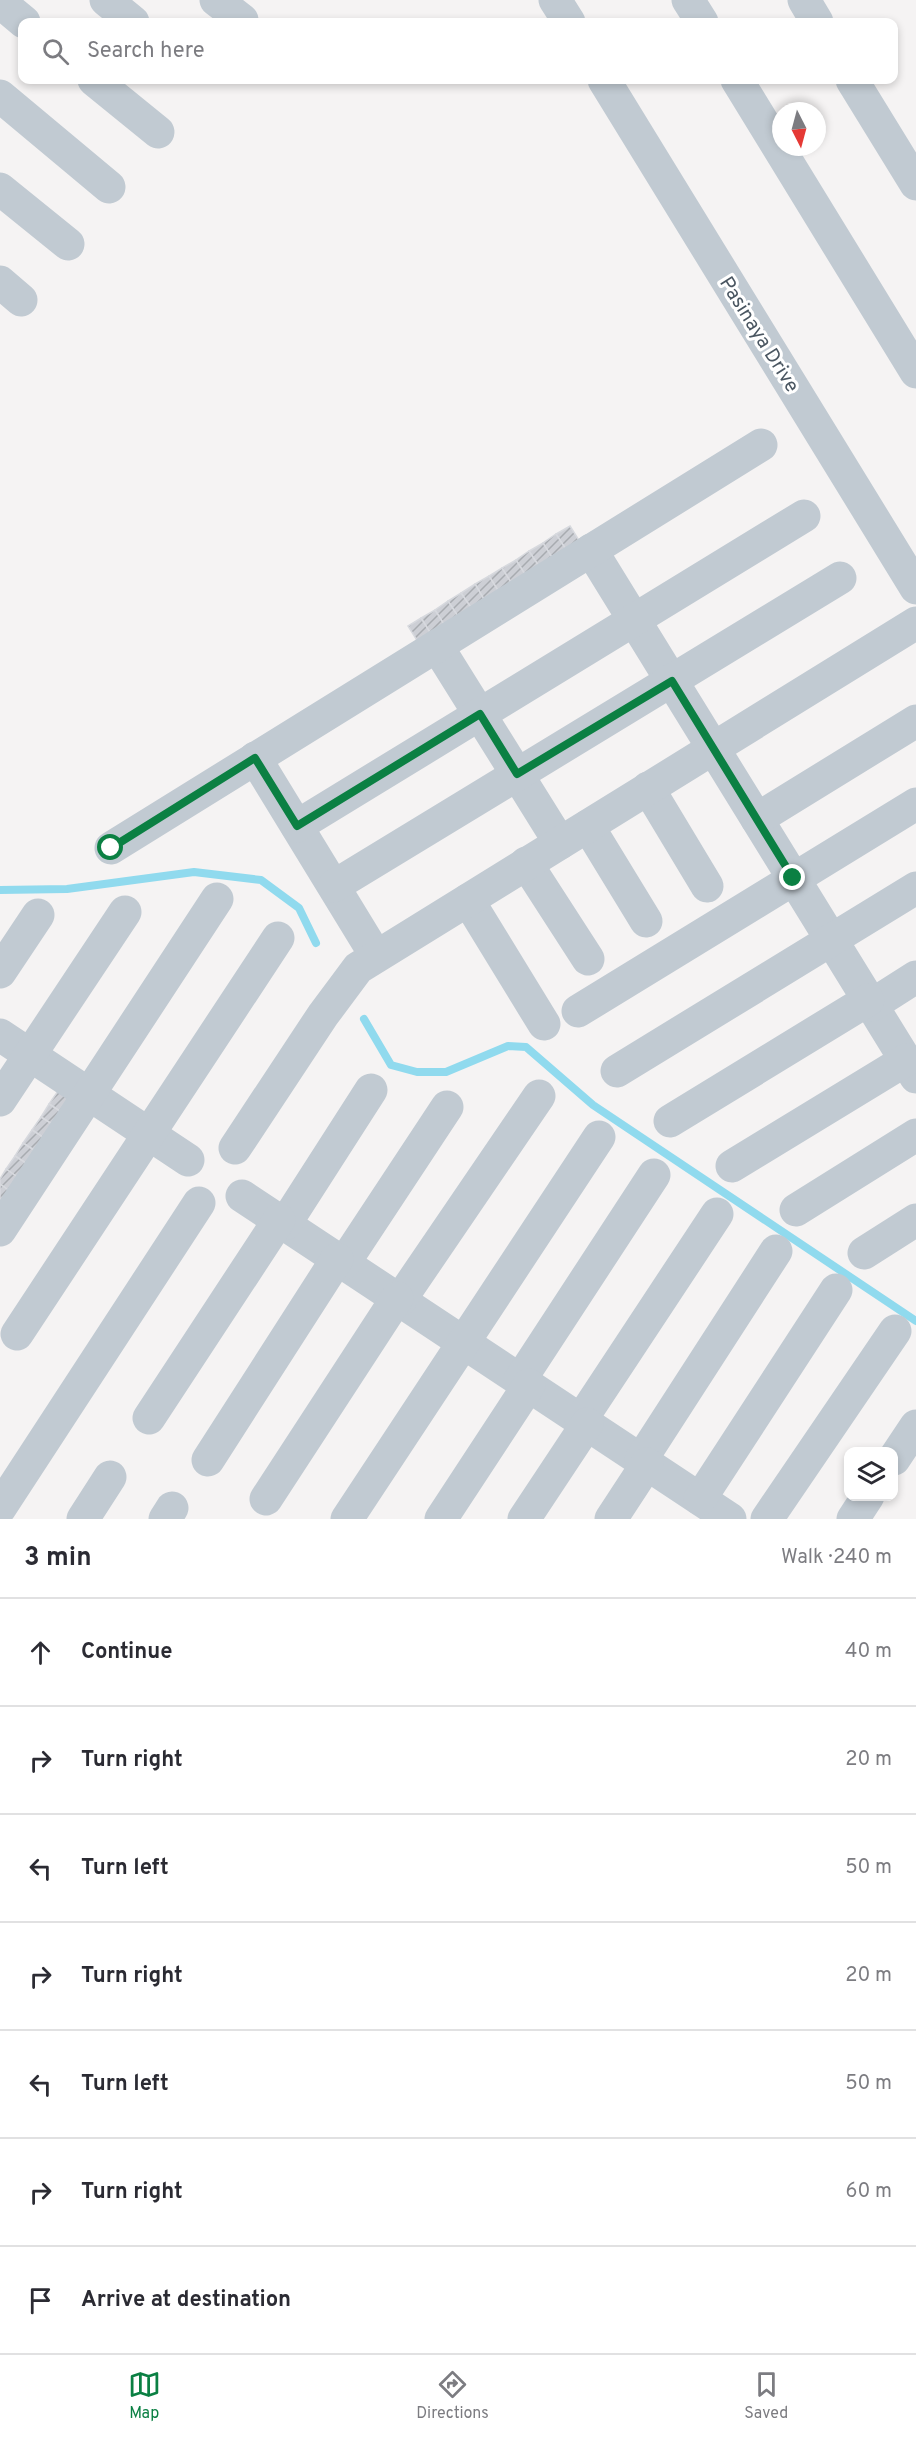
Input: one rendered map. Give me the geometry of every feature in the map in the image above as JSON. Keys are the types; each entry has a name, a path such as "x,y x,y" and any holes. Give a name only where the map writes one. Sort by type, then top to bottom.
{"street":[{"path":"106,0 128,18"},
{"path":"216,0 239,18"},
{"path":"555,0 566,18"},
{"path":"688,0 699,18"},
{"path":"804,0 815,18"},
{"path":"0,3 19,18"},
{"path":"99,84 158,132"},
{"name":"Pasinaya Drive","path":"606,84 916,588"},
{"path":"739,84 916,372"},
{"path":"854,84 916,184"},
{"path":"0,96 109,187"},
{"path":"0,189 68,244"},
{"path":"111,848 761,445"},
{"path":"297,826 804,516"},
{"path":"591,550 911,1068 732,1166"},
{"path":"334,886 840,578"},
{"path":"235,1148 358,968 916,623"},
{"path":"437,646 560,843"},
{"path":"757,819 916,721"},
{"path":"255,758 376,956"},
{"path":"648,788 707,886"},
{"path":"579,1011 916,804"},
{"path":"588,826 646,921"},
{"path":"526,863 588,959"},
{"path":"617,1071 916,888"},
{"path":"0,1230 217,899"},
{"path":"468,900 544,1024"},
{"path":"0,1100 124,912"},
{"path":"0,972 38,915"},
{"path":"17,1334 278,938"},
{"path":"670,1121 916,977"},
{"path":"0,1035 188,1160"},
{"path":"149,1418 371,1090"},
{"path":"266,1499 398,1299 540,1096"},
{"path":"208,1460 340,1261 447,1107"},
{"path":"796,1210 916,1136"},
{"path":"347,1519 598,1137"},
{"path":"215,1143 235,1148 243,1156 250,1176 242,1196 226,1207 217,1208 199,1203 187,1188 185,1169 188,1160 204,1145 215,1143"},
{"path":"441,1519 654,1175"},
{"path":"242,1196 644,1462 711,1511 836,1290"},
{"path":"0,1508 199,1203"},
{"path":"524,1519 717,1214"},
{"path":"864,1253 916,1220"},
{"path":"611,1519 776,1251"},
{"path":"767,1519 895,1331"},
{"path":"898,1453 916,1426"},
{"path":"82,1519 110,1476"},
{"path":"853,1519 865,1501"}],"building":[{"path":"570,526 580,542 567,551 556,534"},
{"path":"556,534 567,551 553,559 543,543"},
{"path":"543,543 553,559 540,568 529,551"},
{"path":"529,551 540,568 526,576 516,560"},
{"path":"516,560 526,576 512,584 502,568"},
{"path":"502,568 512,584 499,592 489,576"},
{"path":"489,576 499,592 485,601 475,584"},
{"path":"475,584 485,601 472,609 461,593"},
{"path":"461,593 472,609 459,618 448,601"},
{"path":"448,601 459,618 445,626 435,610"},
{"path":"435,610 445,626 431,634 421,618"},
{"path":"421,618 431,634 418,642 408,626"},
{"path":"58,1091 75,1101 66,1115 49,1104"},
{"path":"49,1104 66,1115 58,1128 41,1117"},
{"path":"41,1117 58,1128 49,1141 32,1130"},
{"path":"32,1130 49,1141 40,1154 23,1143"},
{"path":"23,1143 40,1154 32,1167 15,1156"},
{"path":"15,1156 32,1167 23,1181 6,1169"},
{"path":"6,1169 23,1181 14,1194 0,1184 0,1179"},
{"path":"0,1184 14,1194 0,1203"}],"waterway":[{"path":"0,890 67,889 194,872 261,880 299,908 316,943"},
{"path":"364,1019 391,1065 417,1072 446,1072 508,1046 526,1047 593,1105 916,1321"}],"route":[{"path":"111,848 255,758 297,826 480,714 517,774 672,681 793,878"}]}
